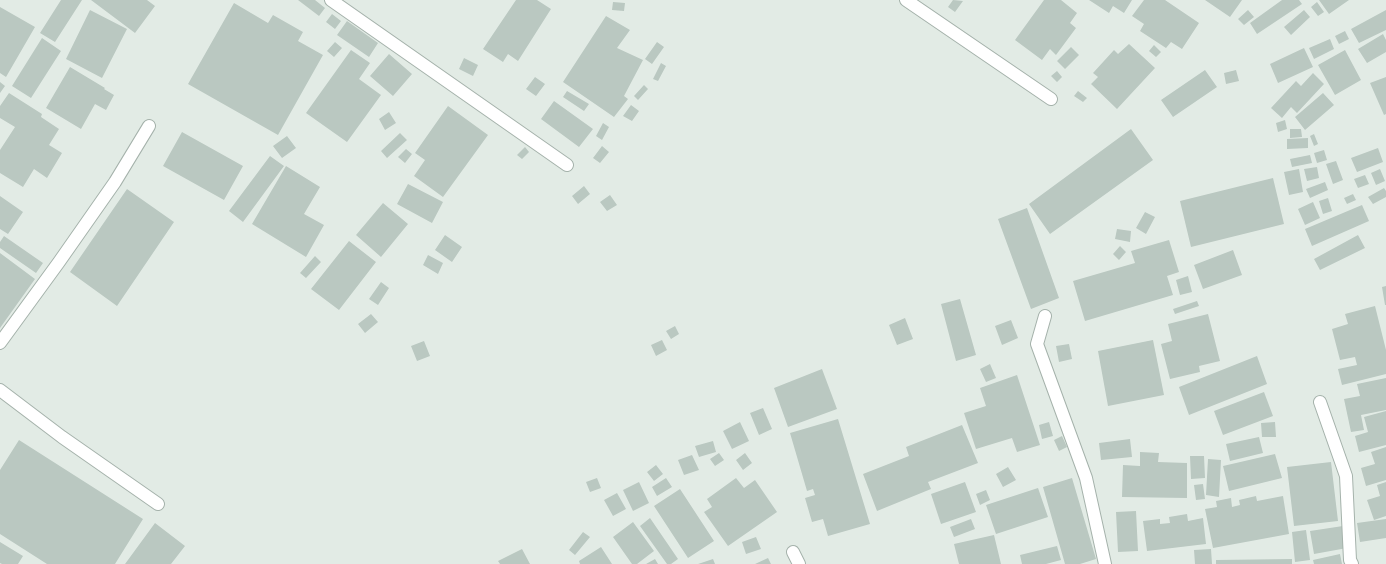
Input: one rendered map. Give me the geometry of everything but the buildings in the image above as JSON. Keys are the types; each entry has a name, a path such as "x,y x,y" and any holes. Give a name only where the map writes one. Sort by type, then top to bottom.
{"street":[{"path":"331,0 567,165"},
{"path":"906,0 1051,99"},
{"path":"0,343 115,182 149,126"},
{"path":"1045,316 1037,344 1086,478 1105,564"},
{"path":"0,390 62,437 158,504"},
{"path":"1320,402 1346,476 1350,560 1352,564"},
{"path":"793,552 799,564"}]}
